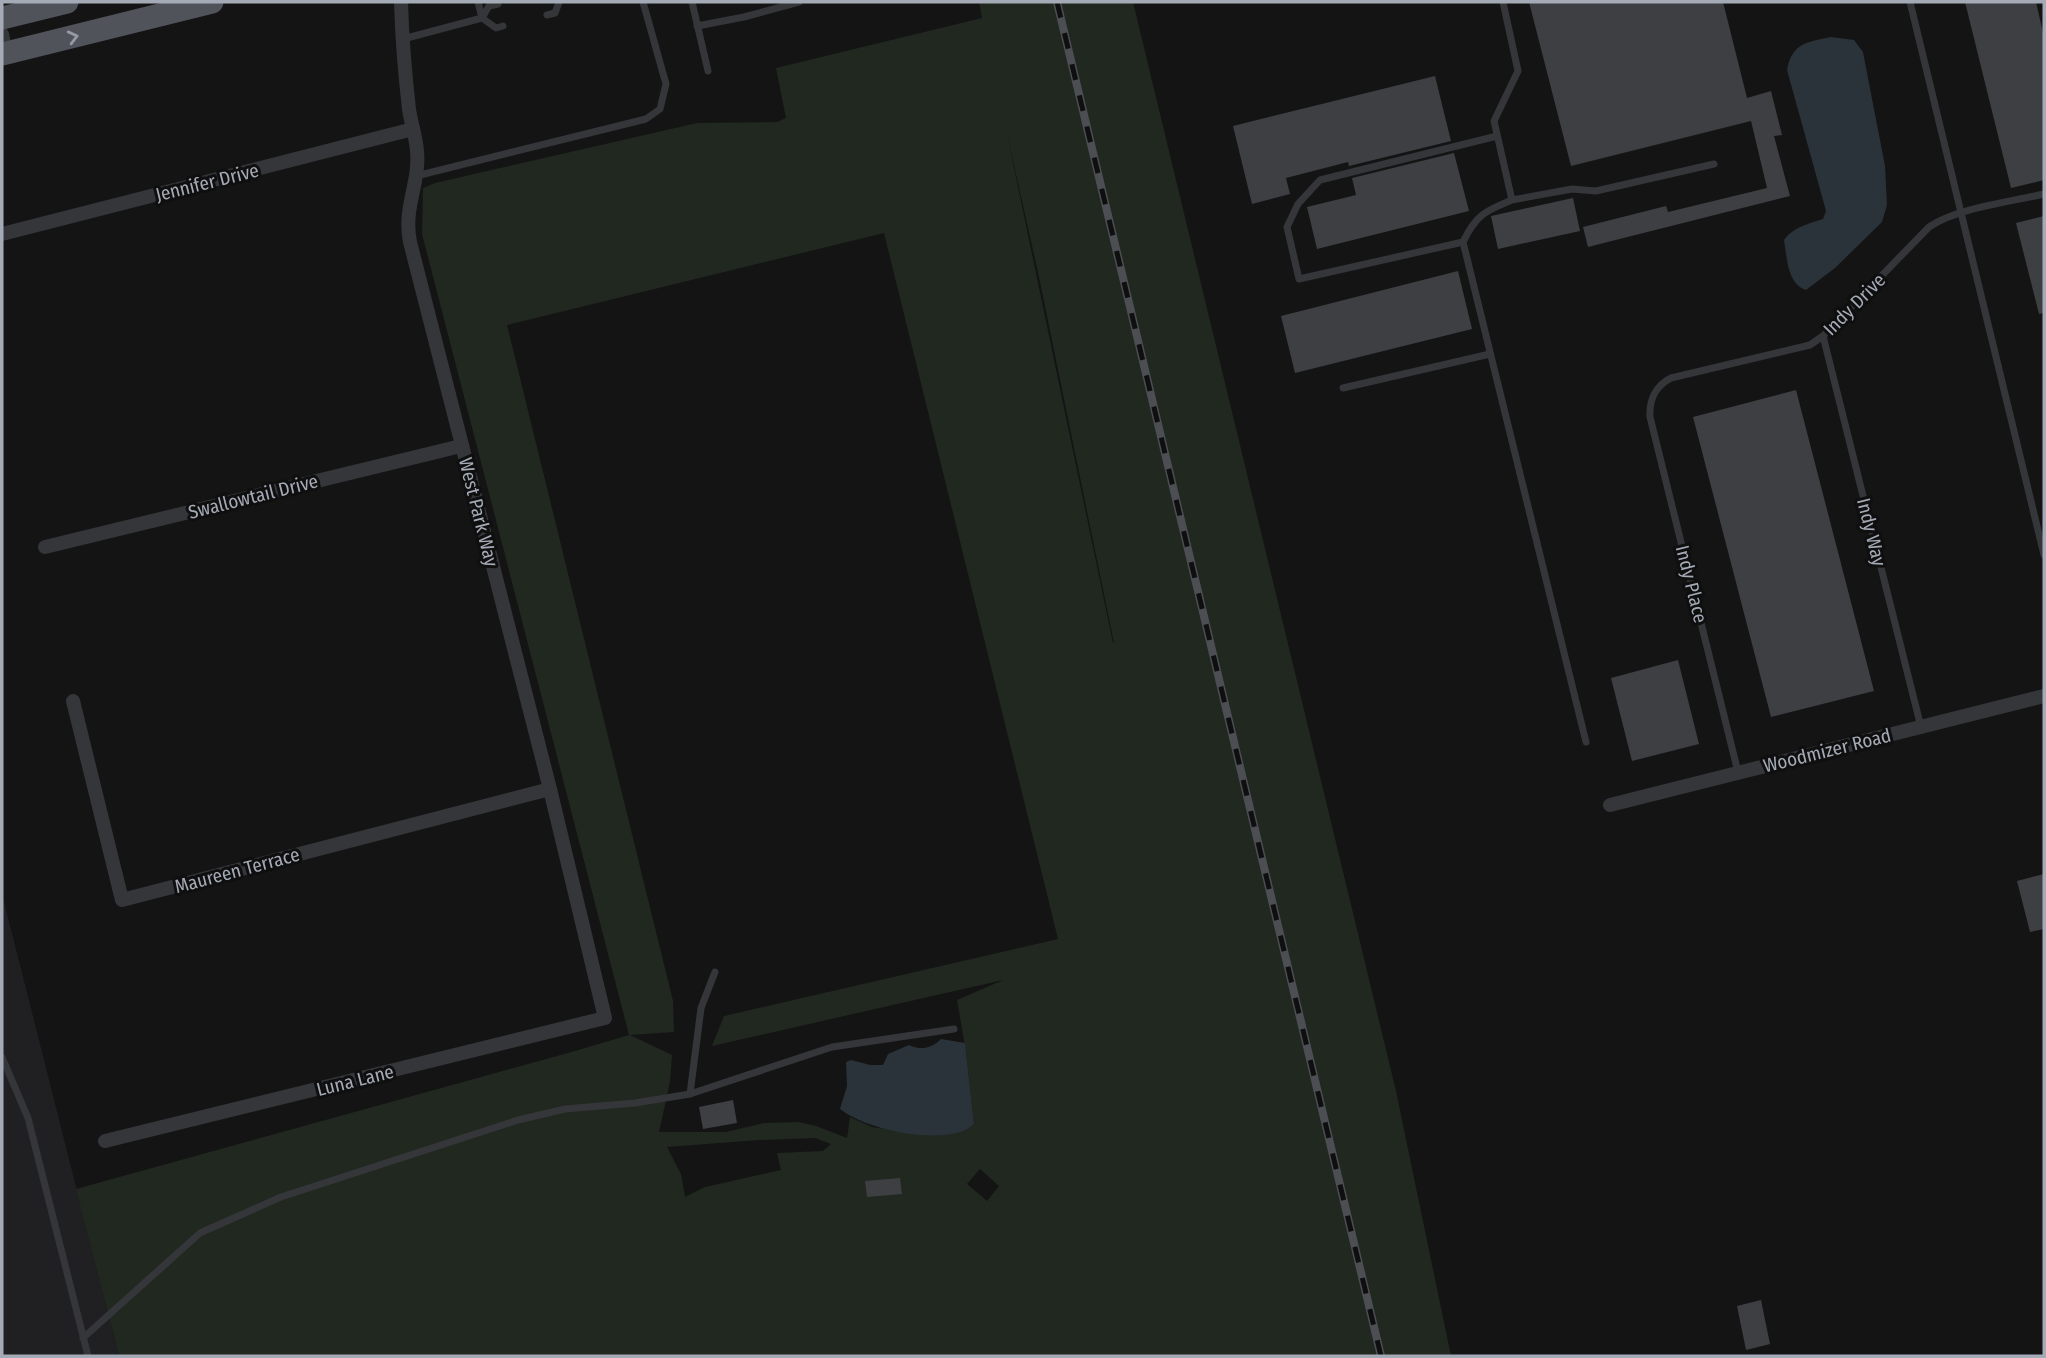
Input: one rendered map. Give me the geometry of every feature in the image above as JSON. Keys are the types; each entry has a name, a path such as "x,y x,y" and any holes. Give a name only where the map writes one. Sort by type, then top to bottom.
{"main road":[{"path":"2,18 67,2"},
{"path":"3,47 212,2"}],"street":[{"name":"West Park Way","path":"401,2 402,39 417,151 416,176 409,204 409,235 550,789 605,1018"},
{"name":"Jennifer Drive","path":"2,234 413,129"},
{"name":"Swallowtail Drive","path":"46,547 461,446"},
{"name":"Woodmizer Road","path":"1609,805 2044,696"},
{"name":"Maureen Terrace","path":"73,701 122,900 550,789"},
{"name":"Luna Lane","path":"104,1141 605,1018"}],"lane":[{"path":"478,2 482,19 496,28 503,26"},
{"path":"547,15 555,13 559,2"},
{"path":"416,176 646,119 660,109 666,85 643,2"},
{"path":"692,2 708,71"},
{"path":"697,26 799,2"},
{"path":"1503,2 1518,71 1494,121 1512,200"},
{"path":"1910,2 2044,555"},
{"path":"402,39 482,19 489,6 498,4"},
{"path":"1462,242 1299,279 1287,227 1298,204 1320,180 1497,136"},
{"path":"1586,742 1462,242 1472,223 1486,211 1512,200 1572,189 1596,191 1714,164"},
{"name":"Indy Drive","path":"1653,395 1671,378 1810,345 1929,228 1943,219 2044,194"},
{"name":"Indy Way","path":"1822,336 1921,727"},
{"path":"1343,388 1490,354"},
{"name":"Indy Place","path":"1653,395 1650,417 1738,772"},
{"path":"690,1094 701,1007 715,972"},
{"path":"83,1338 200,1233 281,1197 518,1120 565,1109 635,1103 690,1094 832,1047 954,1029"},
{"path":"2,1057 28,1118 88,1356"}],"shaded area":[{"path":"979,2 1133,2 1396,1091 1451,1356 119,1356 76,1189 629,1035 422,234 423,188 697,123 778,122 786,118 776,68 982,18","holes":["1007,134 1039,277 1113,643","884,233 1058,939 724,1016 712,1046 1003,980 957,1000 974,1124 893,1130 872,1127 850,1117 847,1138 798,1122 764,1123 726,1132 659,1132 670,1082 672,1055 630,1035 674,1032 673,1001 507,325","815,1138 831,1144 823,1151 777,1153 781,1170 705,1187 685,1197 681,1174 667,1147","980,1169 999,1186 987,1201 967,1184"]},
{"path":"1831,37 1854,40 1863,52 1885,166 1887,205 1882,222 1835,268 1806,290 1791,276 1784,240 1796,229 1823,219 1826,211 1787,70 1793,54 1802,45"},
{"path":"2,894 115,1341 119,1356 2,1356"},
{"path":"941,1039 965,1043 974,1124 969,1128 947,1135 897,1132 865,1122 840,1109 847,1086 846,1062 851,1060 883,1065 888,1054 909,1045 926,1048"}],"building":[{"path":"1529,2 1723,2 1747,98 1771,91 1782,135 1774,136 1790,196 1588,247 1583,227 1666,206 1668,212 1767,188 1751,121 1571,166"},
{"path":"1965,2 2036,2 2044,37 2044,180 2011,188"},
{"path":"1435,76 1451,141 1286,178 1290,194 1252,204 1233,126"},
{"path":"1454,153 1469,211 1317,249 1307,207 1356,195 1352,178"},
{"path":"1573,198 1580,231 1498,249 1491,216"},
{"path":"2044,216 2044,313 2039,314 2016,223"},
{"path":"1458,271 1472,329 1295,373 1281,316"},
{"path":"1796,390 1874,691 1771,717 1693,417"},
{"path":"1678,660 1699,744 1632,761 1611,678"},
{"path":"2044,874 2044,929 2030,932 2017,881"},
{"path":"733,1100 737,1123 703,1129 699,1107"},
{"path":"900,1178 902,1194 867,1197 865,1181"},
{"path":"1761,1300 1770,1344 1746,1350 1737,1306"}],"railway":[{"path":"1057,2 1381,1356"}]}
